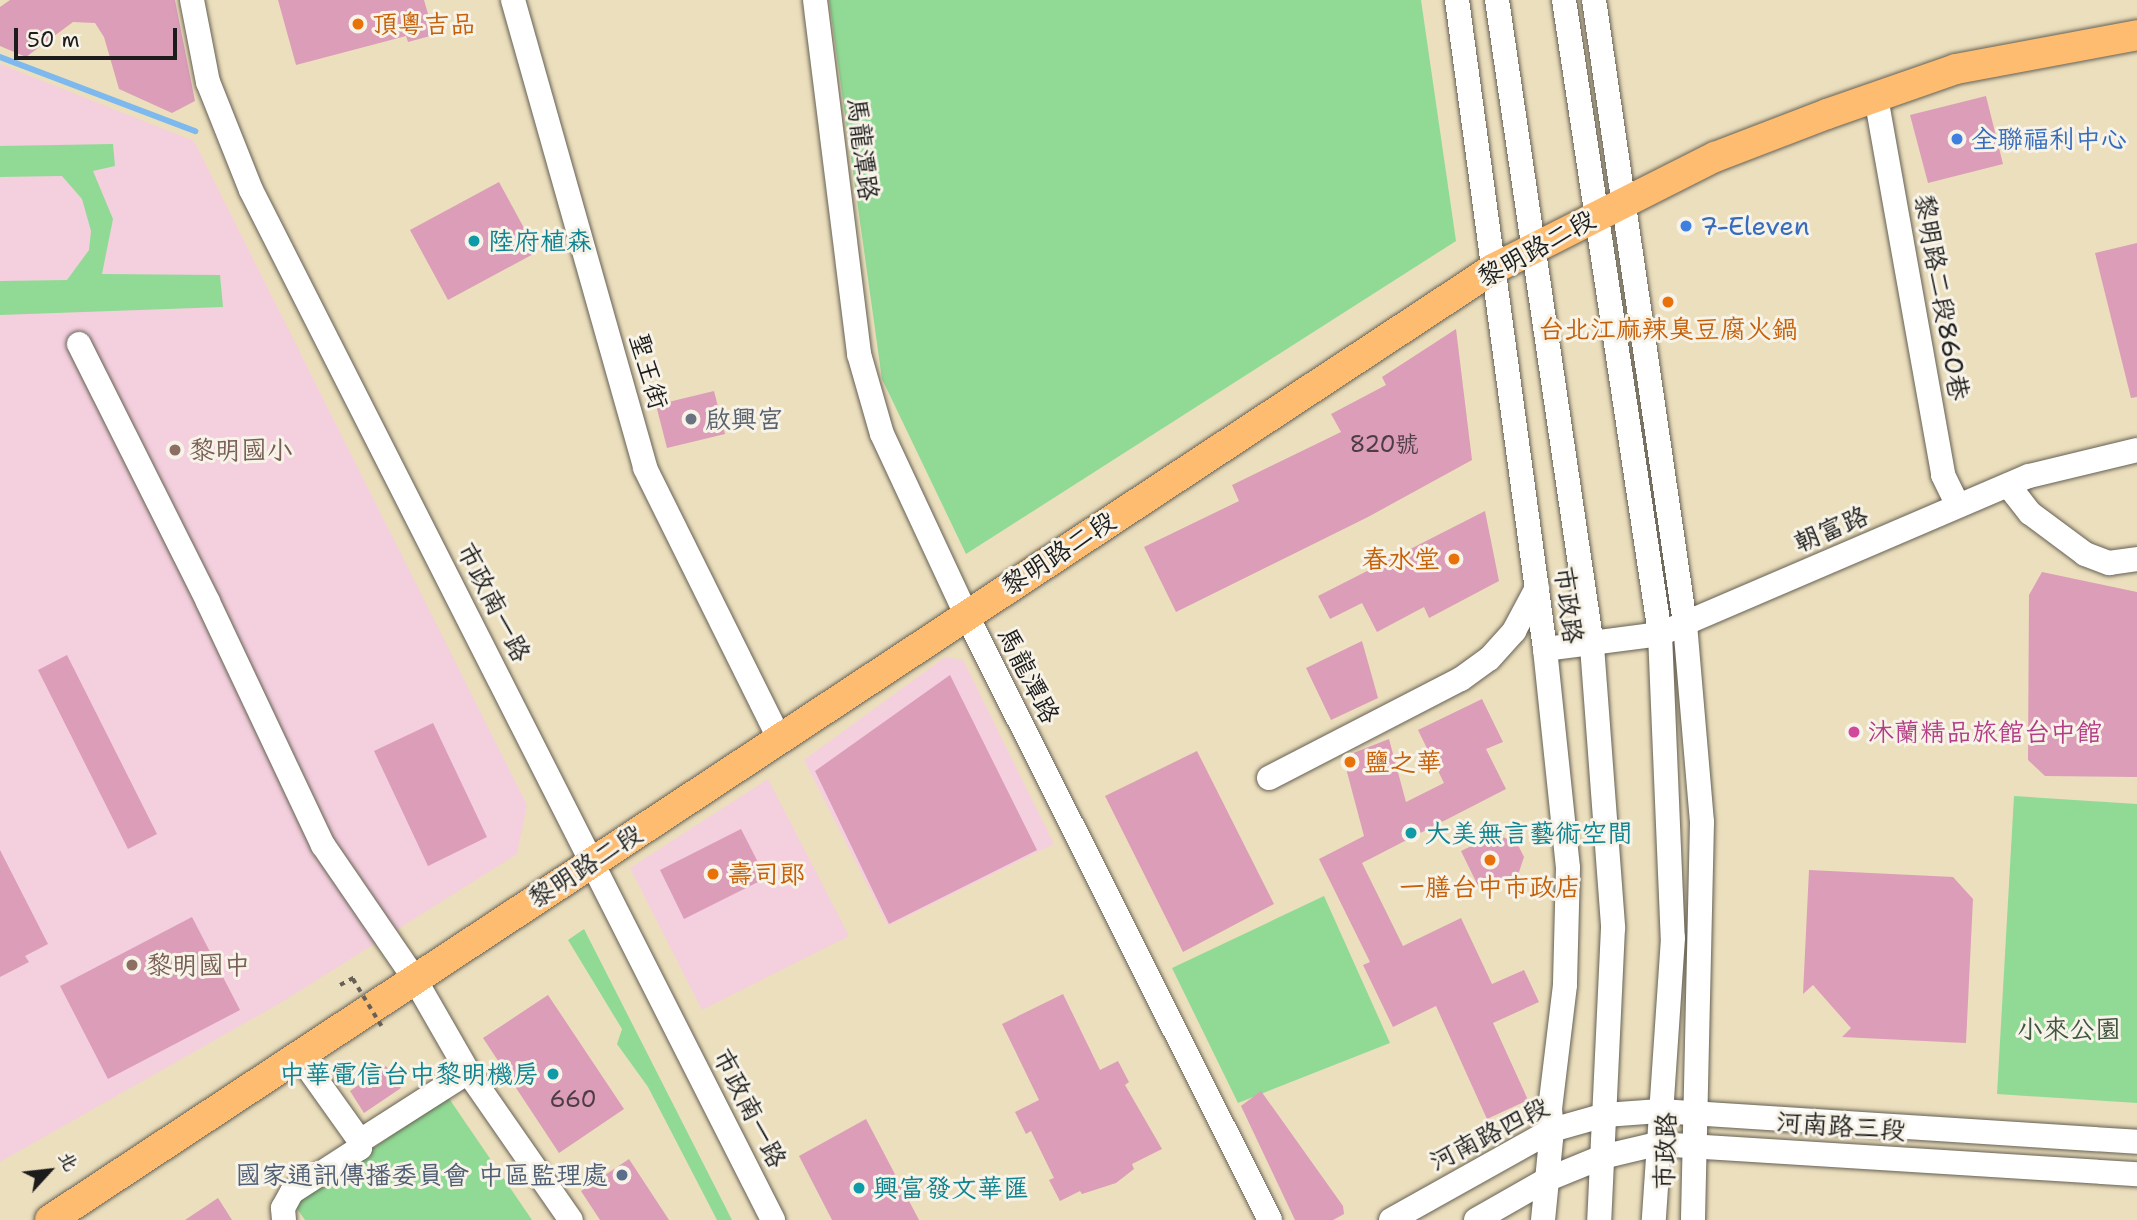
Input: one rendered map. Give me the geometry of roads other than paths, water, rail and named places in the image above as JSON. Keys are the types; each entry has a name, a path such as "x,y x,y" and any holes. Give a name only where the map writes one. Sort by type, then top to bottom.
{"main road":[{"name":"黎明路二段","path":"50,1220 298,1054 1493,269 1594,215 1715,157 1877,97 1956,69 2137,35"}],"street":[{"name":"市政南一路","path":"192,0 208,82 251,190 773,1220"},
{"name":"聖王街","path":"513,0 645,468 779,738"},
{"name":"馬龍潭路","path":"815,0 859,354 882,434 966,614 1270,1220"},
{"name":"市政路","path":"1457,0 1545,649 1568,868 1565,985 1550,1109 1552,1130 1544,1220"},
{"name":"市政路","path":"1497,0 1592,646 1613,928 1598,1220"},
{"name":"市政路","path":"1564,0 1594,215 1660,635 1673,937 1654,1220"},
{"name":"市政路","path":"1594,0 1685,624 1702,822 1693,1220"},
{"name":"黎明路二段860巷","path":"1877,97 1943,475 1958,506"},
{"path":"79,344 208,601 323,845 414,978 468,1072 571,1220"},
{"name":"朝富路","path":"1545,649 1592,646 1660,635 2008,485 2137,450"},
{"path":"2008,485 2030,513 2085,554 2109,563 2137,559"},
{"path":"1269,778 1461,680 1489,659 1514,631 1537,588"},
{"path":"284,1220 282,1208 292,1192 360,1148 360,1141 298,1054"},
{"path":"360,1141 468,1072"},
{"name":"河南路三段","path":"1660,1111 2137,1142"},
{"name":"河南路四段","path":"1391,1220 1552,1130 1605,1115 1660,1111"},
{"name":"河南路三段","path":"1546,1180 1602,1157 1657,1144 2137,1174"},
{"path":"1476,1220 1546,1180"}],"waterway":[{"path":"0,57 195,131"}],"place":[{"name":"頂粵吉品","path":"358,24"},
{"name":"全聯福利中心","path":"1957,139"},
{"name":"7-Eleven","path":"1686,226"},
{"name":"陸府植森","path":"474,241"},
{"name":"台北江麻辣臭豆腐火鍋","path":"1668,302"},
{"name":"啟興宮","path":"691,419"},
{"name":"黎明國小","path":"175,450"},
{"name":"春水堂","path":"1454,559"},
{"name":"沐蘭精品旅館台中館","path":"1854,732"},
{"name":"鹽之華","path":"1350,762"},
{"name":"大美無言藝術空間","path":"1411,833"},
{"name":"一膳台中市政店","path":"1490,860"},
{"name":"壽司郎","path":"713,874"},
{"name":"黎明國中","path":"132,965"},
{"name":"中華電信台中黎明機房","path":"553,1074"},
{"name":"國家通訊傳播委員會 中區監理處","path":"622,1175"},
{"name":"興富發文華匯","path":"859,1188"}],"park label":[{"name":"小來公園","path":"2069,1029"}]}
